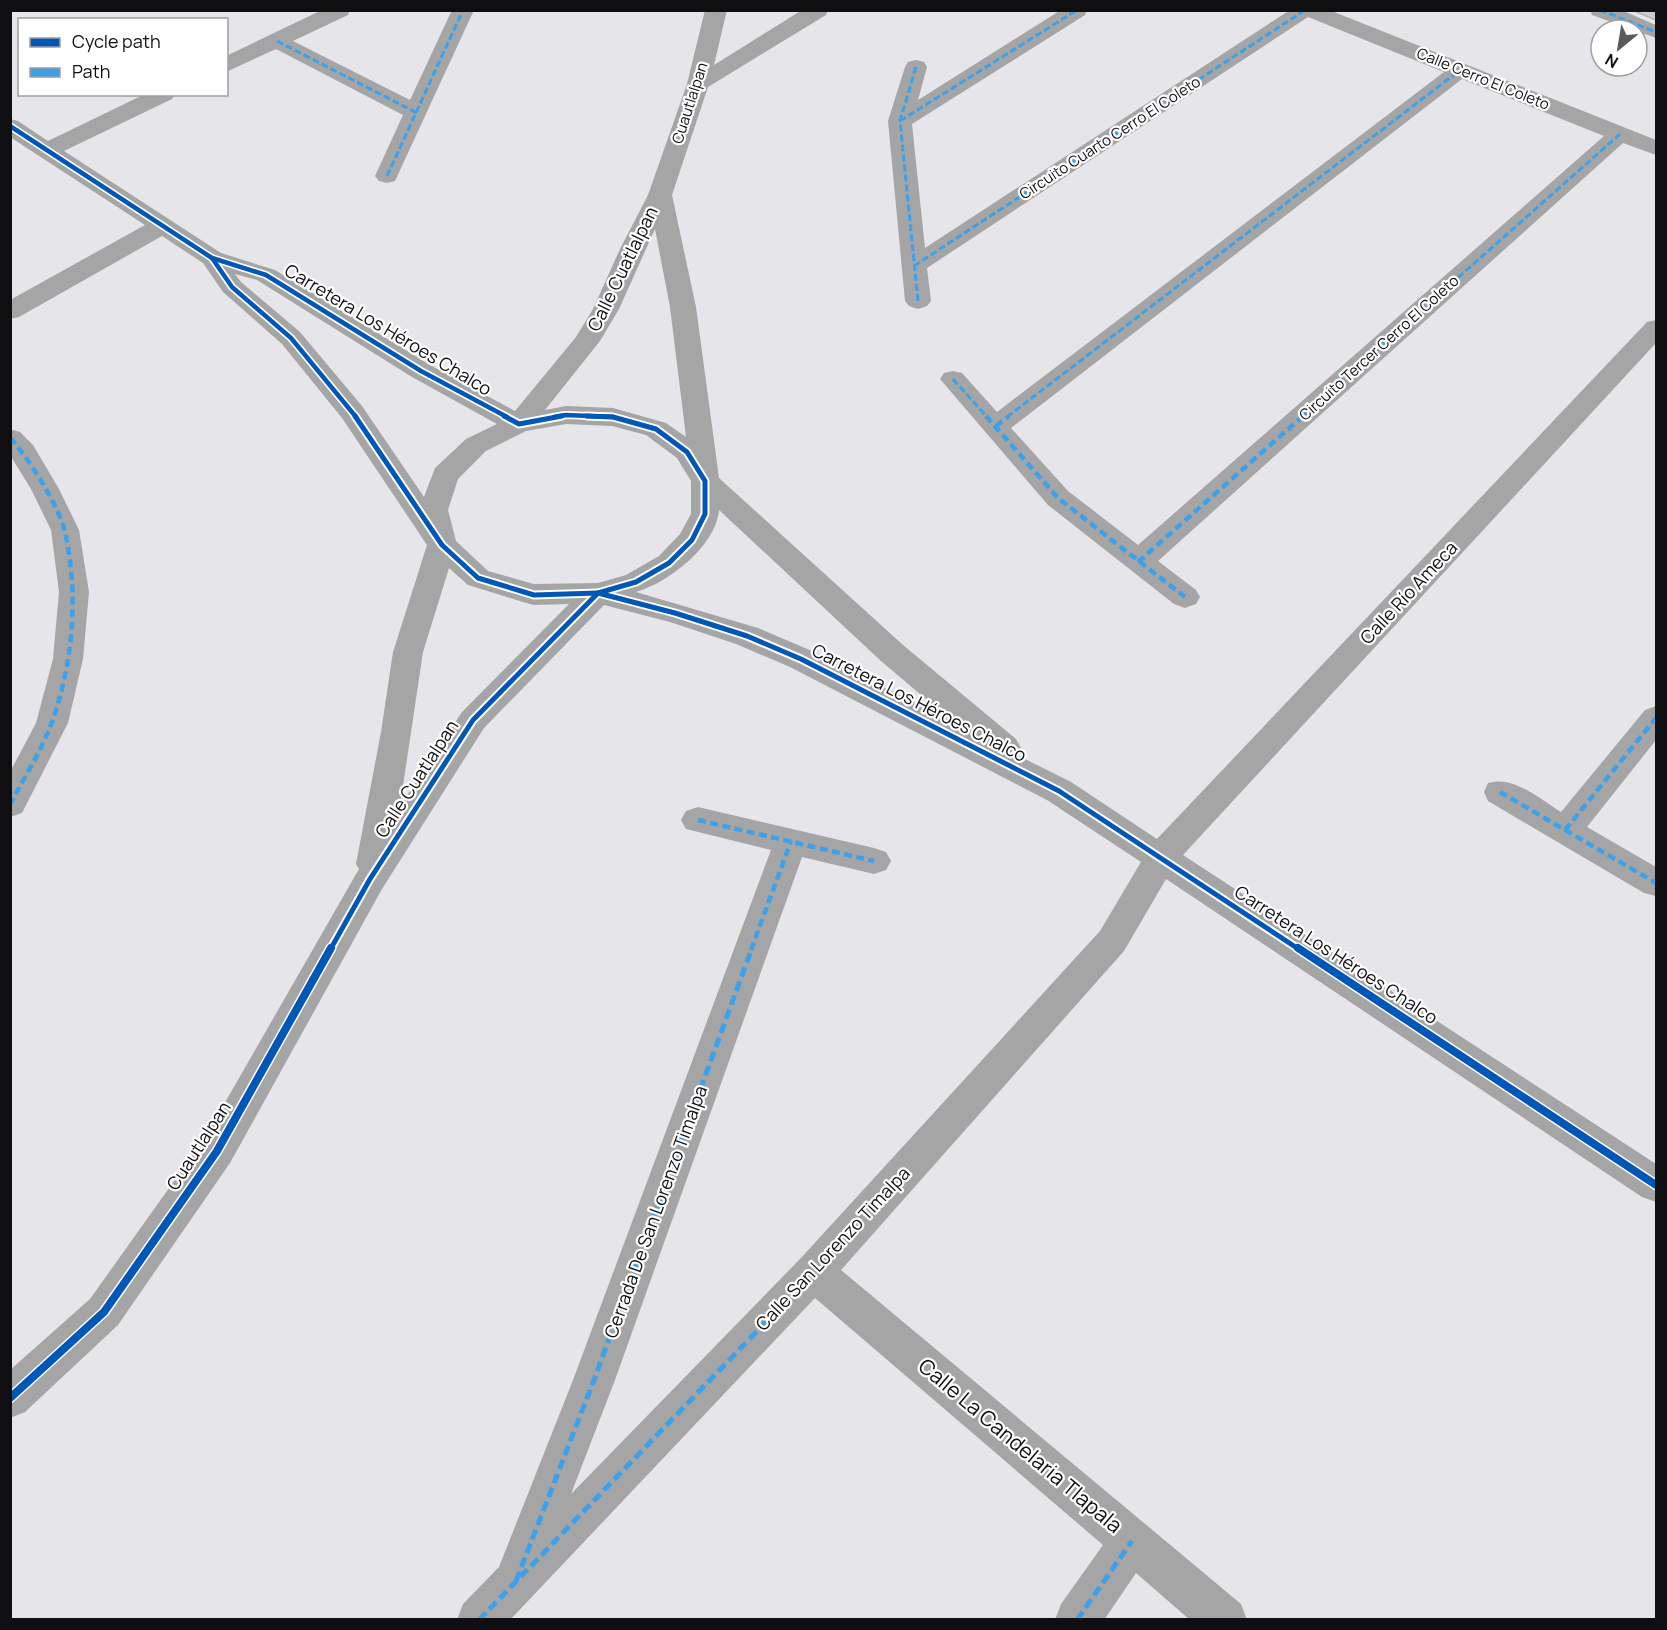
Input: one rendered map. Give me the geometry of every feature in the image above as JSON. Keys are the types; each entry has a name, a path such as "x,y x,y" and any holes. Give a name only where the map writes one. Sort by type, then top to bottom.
{"street":[{"path":"228,64 340,10"},
{"path":"387,176 463,10"},
{"name":"Cuautlalpan","path":"660,195 698,84 717,10"},
{"path":"698,84 818,10"},
{"path":"900,122 1077,10"},
{"name":"Calle Cerro El Coleto","path":"1307,10 1656,148"},
{"name":"Circuito Cuarto Cerro El Coleto","path":"914,266 1307,10"},
{"path":"1600,10 1656,32"},
{"path":"277,40 417,113"},
{"path":"916,67 900,122 918,301"},
{"path":"996,426 1460,70"},
{"path":"47,150 160,96"},
{"name":"Carretera Los Héroes Chalco","path":"12,128 212,258 266,275 421,371 519,424 566,415 613,417 656,429 687,452 705,481 892,653 1059,791"},
{"name":"Circuito Tercer Cerro El Coleto","path":"1138,562 1620,134"},
{"name":"Calle Cuatlalpan","path":"370,879 397,732 408,652 442,545 434,510 445,475 476,445 519,424 587,341 606,309 632,249 660,195"},
{"name":"Calle Cuatlalpan","path":"370,879 473,720 598,593 636,582 669,563 692,540 705,514 705,481 683,307 660,195"},
{"path":"10,311 163,225"},
{"name":"Carretera Los Héroes Chalco","path":"212,258 232,287 291,338 352,412 442,545 478,578 534,596 598,593 675,612 747,636 801,659 1059,791 1656,1185"},
{"name":"Calle Río Ameca","path":"1161,857 1656,328"},
{"path":"953,379 1058,498 1185,597"},
{"path":"10,438 23,451 65,530 74,592 68,659 52,723 10,804"},
{"path":"1565,830 1656,718"},
{"path":"1500,792 1656,883"},
{"path":"698,820 874,861"},
{"name":"Cerrada De San Lorenzo Timalpa","path":"516,1581 598,1369 791,841"},
{"name":"Calle San Lorenzo Timalpa","path":"479,1620 814,1272 1112,941 1161,857"},
{"name":"Cuautlalpan","path":"10,1398 104,1312 217,1151 370,879"},
{"name":"Calle La Candelaria Tlapala","path":"814,1272 1225,1620"},
{"path":"1077,1620 1132,1541"}],"building":[{"path":"1632,10 1656,10 1656,20"}],"marked path":[{"path":"387,176 463,10"},
{"path":"900,121 1077,10"},
{"path":"914,266 1305,10"},
{"path":"1600,10 1656,32"},
{"path":"277,41 417,113"},
{"path":"916,67 900,121 918,301"},
{"path":"996,426 1460,70"},
{"path":"1138,562 1620,134"},
{"path":"953,379 1058,498 1185,597"},
{"path":"10,438 23,451 65,530 74,592 68,659 52,723 10,804"},
{"path":"1565,830 1656,718"},
{"path":"1500,792 1656,883"},
{"path":"698,820 874,861"},
{"path":"516,1581 594,1380 791,841"},
{"path":"479,1620 814,1272"},
{"path":"1077,1620 1132,1541"}],"cycle path":[{"path":"10,126 212,258 266,275 421,371 519,424 566,415 613,417 656,429 687,452 705,481 705,514 692,540 669,563 636,582 598,593 473,720 370,879 217,1151 104,1312 10,1398"},
{"path":"212,258 232,287 291,338 352,412 442,545 478,578 534,595 598,593 675,613 747,636 801,659 935,727 1059,791 1656,1185"}]}
